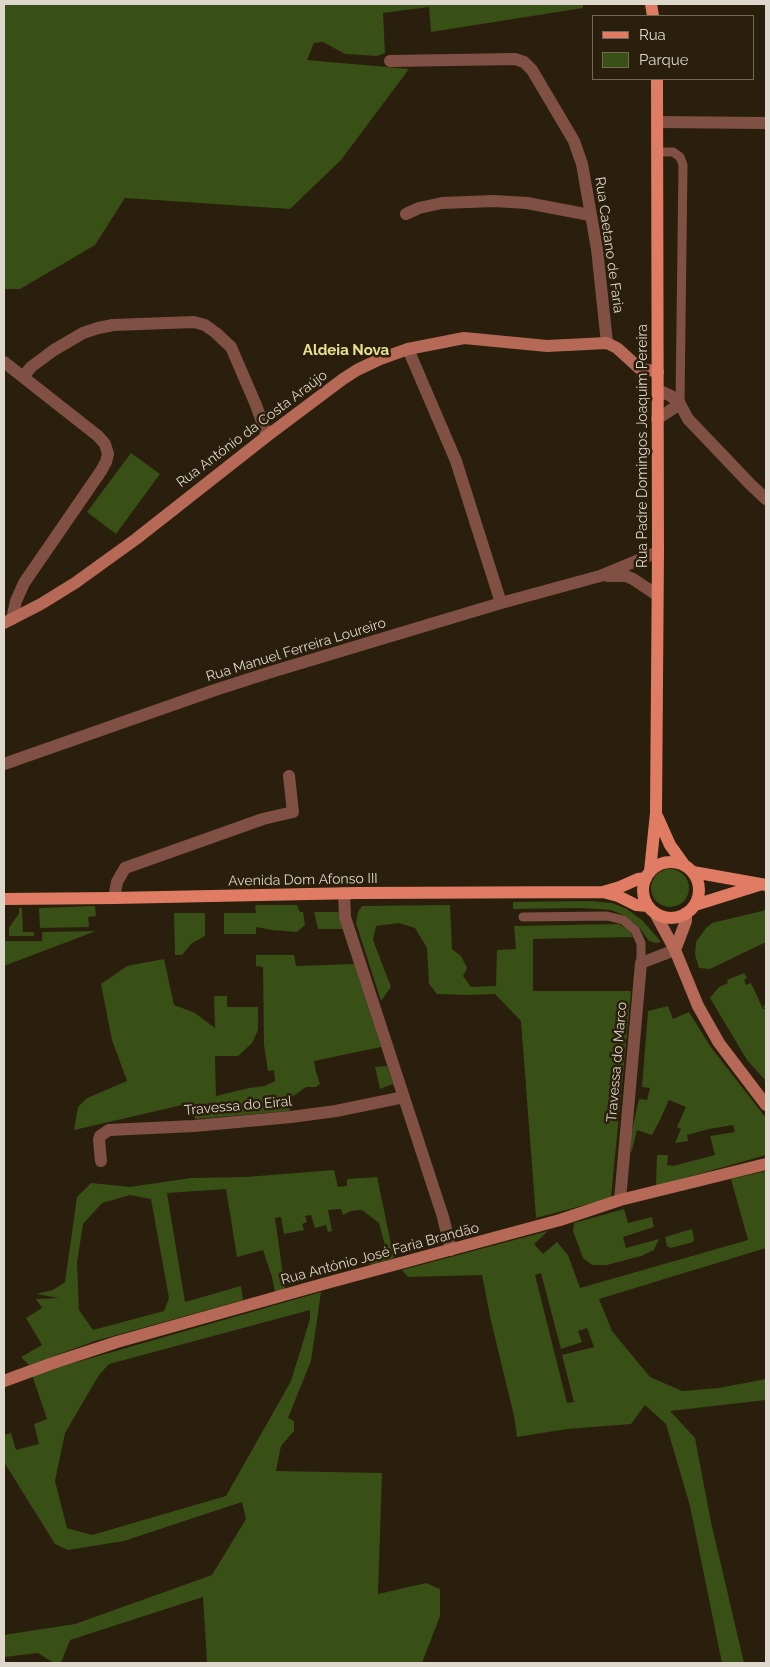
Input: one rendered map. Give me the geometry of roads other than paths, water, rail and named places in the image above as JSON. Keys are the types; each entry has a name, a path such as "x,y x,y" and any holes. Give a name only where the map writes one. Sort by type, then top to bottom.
{"main road":[{"name":"Rua Padre Domingos Joaquim Pereira","path":"648,875 656,813 658,552 657,80"},
{"name":"Rua Padre Domingos Joaquim Pereira","path":"656,813 670,845 689,869"},
{"path":"670,862 689,869 763,885 690,909 671,918 663,917 652,909 643,892 648,875 656,866 670,862"},
{"path":"689,869 699,885 698,899 690,909"},
{"name":"Avenida Dom Afonso III","path":"603,892 648,875"},
{"name":"Avenida Dom Afonso III","path":"4,899 344,893 603,892 652,909"}],"street":[{"name":"Rua Caetano de Faria","path":"390,61 515,60 524,62 532,70 574,141 582,164 597,249 607,343"},
{"path":"658,122 766,123"},
{"path":"406,214 419,208 442,203 494,201 527,203 590,215"},
{"path":"23,377 31,367 54,350 83,333 98,328 113,325 194,322 211,329 231,348 256,405 266,436"},
{"name":"Rua António da Costa Araújo","path":"8,621 41,604 83,578 136,539 266,436 357,370 408,349 464,338 547,346 607,343"},
{"path":"607,343 617,348 639,368 658,372"},
{"path":"408,349 456,461 500,603"},
{"path":"4,362 98,436 105,444 108,454 101,471 24,583 8,621"},
{"path":"658,390 671,396 680,404 688,419 766,499"},
{"path":"657,419 680,404"},
{"name":"Rua Manuel Ferreira Loureiro","path":"4,764 225,687 500,603 600,576 658,552"},
{"name":"Rua Manuel Ferreira Loureiro","path":"600,576 626,576 657,595"},
{"path":"114,898 117,882 125,868 263,819 293,812 289,776"},
{"path":"344,893 346,917 443,1216 451,1250"},
{"path":"652,909 675,950 698,1006 719,1042 766,1105"},
{"path":"641,962 675,950 690,909"},
{"name":"Travessa do Marco","path":"620,1200 641,962"},
{"name":"Travessa do Eiral","path":"101,1161 100,1136 109,1130 194,1126 336,1112 404,1097"},
{"name":"Rua António José Faria Brandão","path":"4,1381 117,1342 560,1220 620,1200 766,1164"}],"lane":[{"path":"658,152 674,152 680,157 682,165 680,404"},
{"path":"523,917 607,916 623,920 635,930 641,944 641,962"}],"district":[{"name":"Aldeia Nova","path":"346,350"}]}
